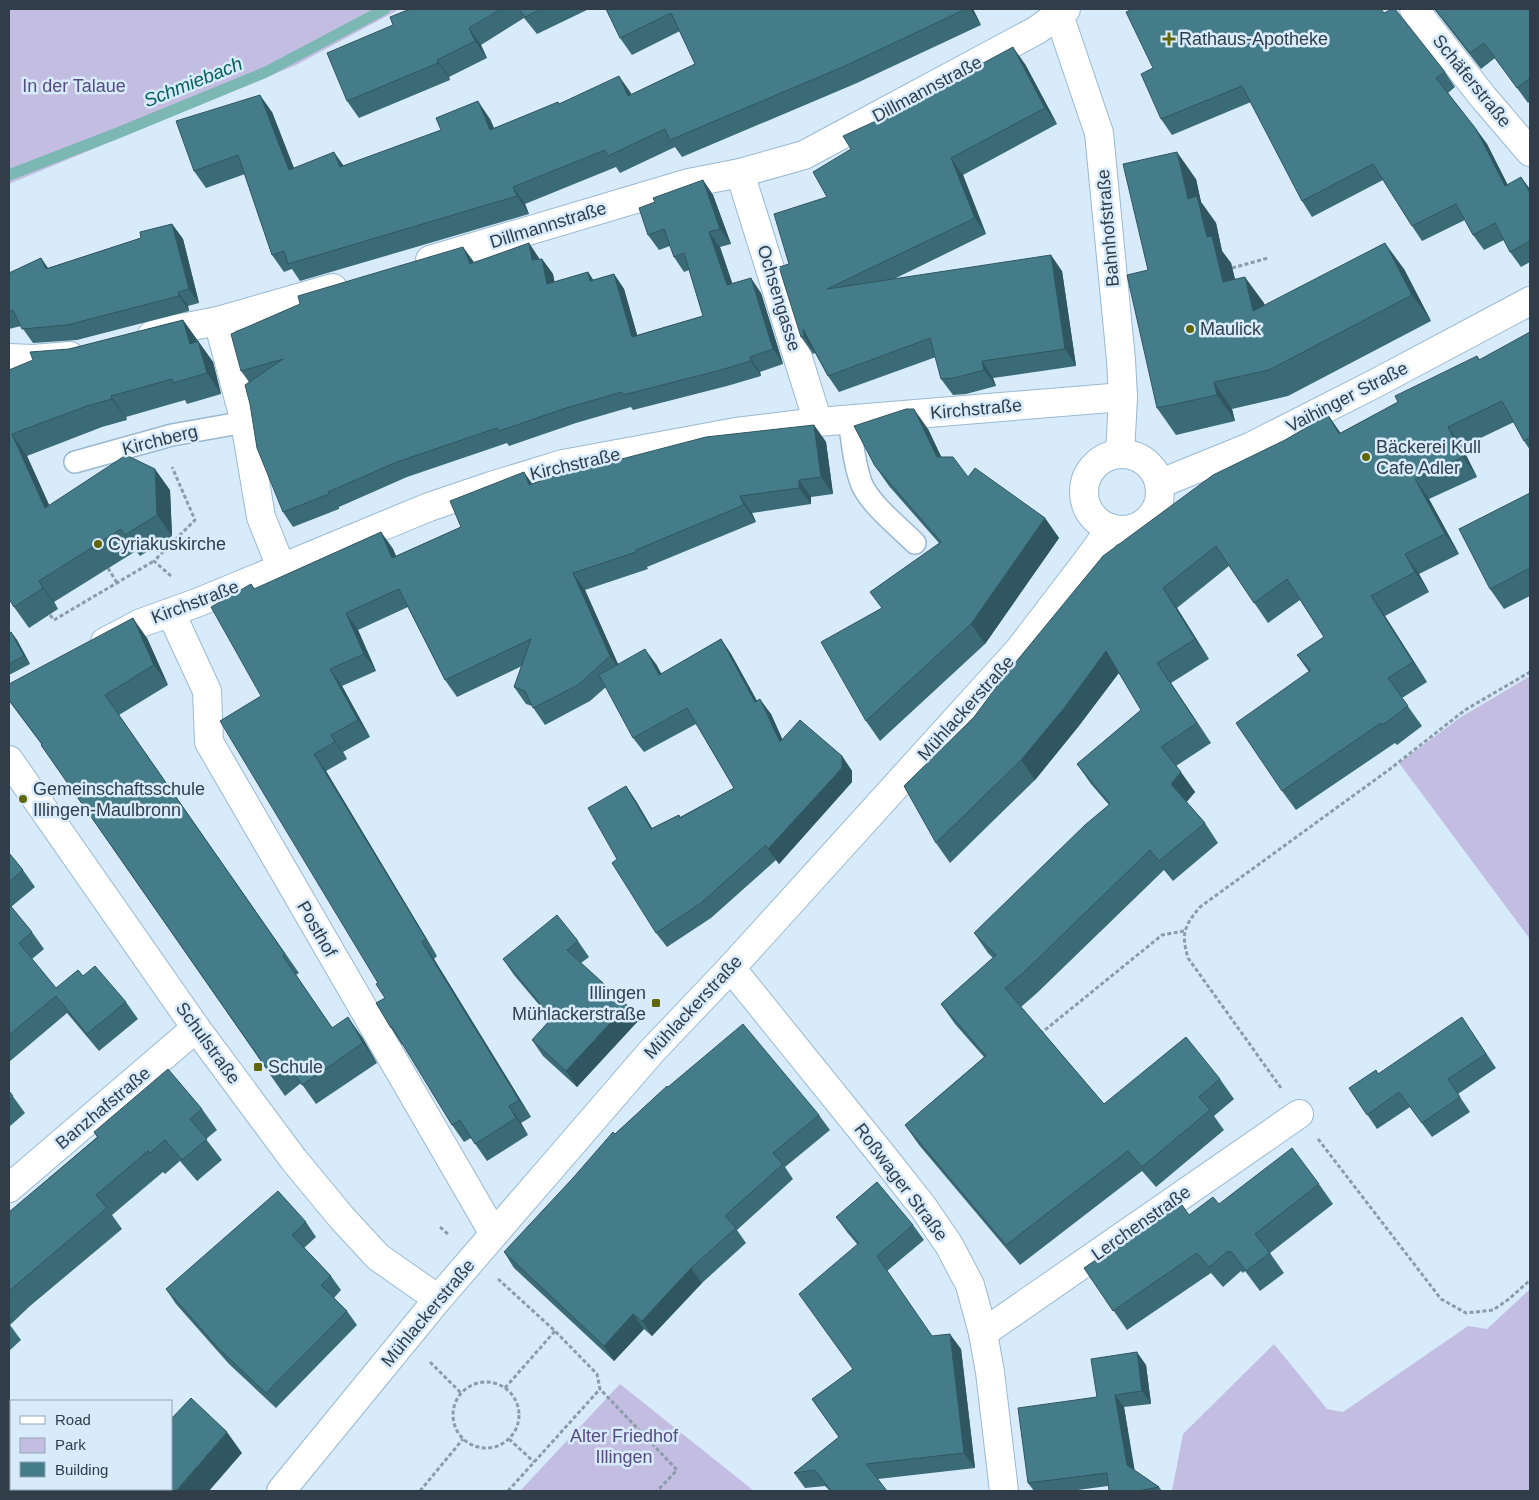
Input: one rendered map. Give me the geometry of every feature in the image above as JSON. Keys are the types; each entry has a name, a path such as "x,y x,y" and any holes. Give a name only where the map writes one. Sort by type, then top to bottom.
{"street":[{"name":"Schäferstraße","path":"1414,9 1483,97 1530,152"},
{"name":"Dillmannstraße","path":"407,266 689,183 740,173 804,155 1037,30 1060,10"},
{"name":"Bahnhofstraße","path":"1060,10 1099,133 1123,397 1120,454"},
{"name":"Ochsengasse","path":"740,173 818,422"},
{"path":"128,342 176,329 218,321 360,280"},
{"name":"Vaihinger Straße","path":"1159,484 1250,447 1376,383 1530,301"},
{"path":"218,321 245,422 261,517 281,567"},
{"path":"9,358 33,359 90,353"},
{"name":"Kirchstraße","path":"81,654 141,623 199,602 429,508 491,486 563,464 736,432 818,422 1123,397"},
{"path":"1125,454 1140,458 1151,467 1159,484 1160,495 1156,510 1147,521 1134,529 1119,531 1104,526 1093,517 1086,504 1084,489 1088,475 1097,463 1110,456 1125,454"},
{"name":"Mühlackerstraße","path":"281,1491 438,1299 652,1051 730,968 1019,650 1111,528"},
{"name":"Posthof","path":"171,613 207,691 209,742 494,1234"},
{"name":"Schulstraße","path":"9,760 196,1028 263,1119 342,1218 378,1257 438,1299"},
{"name":"Roßwager Straße","path":"730,968 923,1207 948,1245 970,1286 983,1333 990,1372 1004,1491"},
{"name":"Banzhafstraße","path":"9,1188 196,1028"},
{"name":"Lerchenstraße","path":"983,1333 1299,1114"}],"lane":[{"path":"848,419 858,473 863,486 871,499 915,543"},
{"name":"Kirchberg","path":"75,462 172,435 245,422"}],"path":[{"path":"1232,268 1268,258"},
{"path":"50,615 54,620 154,561 195,520 172,467 164,468"},
{"path":"154,561 199,602"},
{"path":"108,568 117,583"},
{"path":"1530,672 1465,710 1390,769 1200,907 1189,920 1184,931 1184,945 1188,958 1299,1114 1441,1299 1466,1313 1493,1310 1509,1299 1530,1280"},
{"path":"1039,1035 1162,935 1184,931"},
{"path":"440,1227 555,1331 597,1374 600,1389 676,1470 657,1491"},
{"path":"505,1388 555,1331"},
{"path":"405,1339 461,1393"},
{"path":"494,1383 505,1388 514,1398 519,1411 518,1424 509,1439 498,1446 487,1448 473,1446 463,1439 455,1427 453,1416 455,1403 461,1393 473,1385 494,1383"},
{"path":"508,1491 600,1389"},
{"path":"420,1491 463,1439"},
{"path":"509,1439 534,1462"}],"green space":[{"name":"In der Talaue","path":"9,9 400,9 296,65 9,184"},
{"path":"1530,676 1530,939 1399,763 1461,717"},
{"path":"1530,1289 1530,1491 1172,1491 1183,1434 1274,1344 1327,1409 1343,1412 1468,1326 1487,1329"},
{"name":"Alter Friedhof Illingen","path":"620,1384 754,1491 520,1491"}],"building":[{"path":"410,9 501,9 469,28 475,41 437,60 438,63 347,101 327,53 393,25 390,17"},
{"path":"519,9 542,9 525,17"},
{"path":"606,9 966,9 845,66 670,140 665,129 608,156 605,150 513,187 517,196 288,264 284,251 272,255 238,155 194,171 176,121 260,95 289,170 334,152 340,167 441,130 436,118 478,101 490,130 558,102 559,104 619,76 628,96 695,64 671,13 620,38"},
{"path":"1133,9 1381,9 1384,13 1395,9 1445,72 1436,78 1476,129 1505,186 1521,177 1530,193 1530,241 1510,252 1495,223 1473,235 1456,204 1412,226 1373,164 1302,201 1242,86 1161,119 1141,74 1153,68 1126,12"},
{"path":"1435,9 1530,9 1530,78 1517,88 1484,43 1470,53"},
{"path":"1013,47 1045,108 951,158 975,218 827,289 1051,255 1065,349 982,361 984,370 954,378 941,379 930,338 828,376 803,329 804,337 801,337 779,267 789,264 774,214 827,197 813,172 851,149 843,136 922,100 920,97"},
{"path":"1177,152 1188,199 1197,196 1207,237 1212,236 1223,282 1245,277 1253,311 1385,243 1412,295 1269,370 1214,382 1217,395 1157,408 1127,275 1148,270 1123,164"},
{"path":"703,180 720,229 709,232 727,285 751,278 773,349 750,357 751,361 717,371 623,395 622,392 566,408 499,431 497,428 397,462 328,492 329,494 283,512 257,448 245,385 283,359 241,371 231,334 300,304 298,296 463,247 470,264 529,243 532,260 542,259 547,284 588,272 590,281 614,274 632,337 703,316 684,253 674,257 664,229 648,235 639,208 655,202 653,198"},
{"path":"172,224 189,289 178,292 179,296 67,325 22,329 13,310 9,312 9,273 41,258 46,269 141,238 140,232"},
{"path":"183,320 190,344 198,341 207,373 173,383 172,379 111,396 112,399 87,406 12,434 45,508 126,455 155,469 157,515 125,535 121,529 39,581 43,588 14,607 9,599 9,370 33,360 30,352 69,349"},
{"path":"1530,332 1530,437 1524,441 1502,401 1448,427 1463,457 1415,479 1445,534 1405,554 1415,572 1371,596 1413,662 1388,678 1408,706 1383,725 1381,723 1282,791 1236,723 1311,670 1297,655 1324,637 1287,579 1254,603 1216,546 1163,588 1195,639 1157,663 1197,723 1161,747 1181,772 1171,784 1205,823 1159,861 1150,850 1023,973 1005,988 1104,1104 1186,1037 1220,1079 1199,1097 1210,1110 1142,1167 1128,1151 1006,1245 905,1125 986,1056 941,1004 996,955 974,933 1085,825 1110,804 1077,764 1141,710 1106,651 1065,707 1021,760 936,843 904,786 974,717 1006,674 1103,556 1213,475 1285,440 1328,415 1339,434 1398,402 1395,396 1477,356 1479,360"},
{"path":"906,409 914,409 937,457 953,457 968,477 975,468 1045,518 971,624 866,721 821,642 882,608 870,592 941,542 875,466 854,426"},
{"path":"814,425 821,477 799,480 799,488 740,496 744,505 636,550 636,552 573,573 610,656 578,685 533,708 525,691 514,687 531,639 445,680 399,589 346,613 364,654 330,669 358,720 331,735 335,742 314,754 426,939 422,942 519,1100 509,1106 516,1118 475,1144 460,1120 452,1125 391,1028 376,1003 385,998 376,984 378,983 220,721 261,696 211,607 251,584 254,589 381,532 392,558 461,527 450,501 524,472 529,485 613,457 614,461 706,437"},
{"path":"1530,493 1530,568 1490,589 1459,529"},
{"path":"133,618 154,665 105,695 285,954 283,956 332,1028 348,1017 363,1043 302,1085 288,1063 272,1076 42,744 9,700 9,684"},
{"path":"11,632 24,656 9,664 9,633"},
{"path":"721,639 755,702 760,699 780,742 800,720 842,756 842,768 768,849 766,845 701,903 656,933 612,863 617,859 588,808 626,786 651,829 679,815 680,818 734,788 687,708 633,738 599,675 645,649 659,675"},
{"path":"9,853 23,870 9,882"},
{"path":"9,904 32,932 19,943 56,988 78,970 83,976 95,966 126,1002 87,1034 56,996 9,1035"},
{"path":"557,915 578,941 567,950 627,1005 566,1071 532,1040 552,1018 503,959"},
{"path":"1462,1017 1486,1054 1448,1079 1460,1097 1422,1123 1399,1092 1367,1115 1349,1088 1376,1070 1378,1074"},
{"path":"743,1024 819,1115 773,1153 783,1164 725,1216 736,1228 691,1268 642,1321 633,1314 604,1346 504,1252 613,1132 615,1134 667,1086"},
{"path":"168,1069 202,1109 190,1119 207,1139 182,1160 165,1140 150,1153 148,1151 96,1195 107,1208 9,1291 9,1212 98,1137 94,1132"},
{"path":"9,1091 13,1096 9,1100"},
{"path":"1292,1148 1319,1184 1255,1234 1270,1253 1246,1271 1231,1251 1229,1253 1228,1251 1209,1267 1197,1253 1113,1311 1084,1268 1180,1202 1189,1215 1213,1197 1219,1204"},
{"path":"877,1182 913,1225 877,1256 932,1336 950,1334 964,1453 866,1464 887,1491 831,1491 815,1470 794,1473 839,1437 812,1399 853,1369 799,1294 859,1243 836,1217"},
{"path":"278,1191 306,1222 292,1235 331,1276 321,1285 347,1311 266,1393 219,1349 166,1289"},
{"path":"1137,1352 1142,1391 1115,1395 1127,1465 1159,1487 1137,1491 1109,1491 1107,1473 1028,1483 1018,1408 1097,1397 1091,1359"},
{"path":"191,1398 227,1432 176,1491 72,1491 172,1490 172,1418"}],"waterway":[{"name":"Schmiebach","path":"9,175 266,72 385,9"}],"place":[{"name":"Rathaus-Apotheke","path":"1169,39"},
{"name":"Maulick","path":"1190,329"},
{"name":"Bäckerei Kull Cafe Adler","path":"1366,457"},
{"name":"Cyriakuskirche","path":"98,544"},
{"name":"Gemeinschaftsschule Illingen-Maulbronn","path":"23,799"},
{"name":"Illingen Mühlackerstraße","path":"656,1003"},
{"name":"Schule","path":"258,1067"}]}
